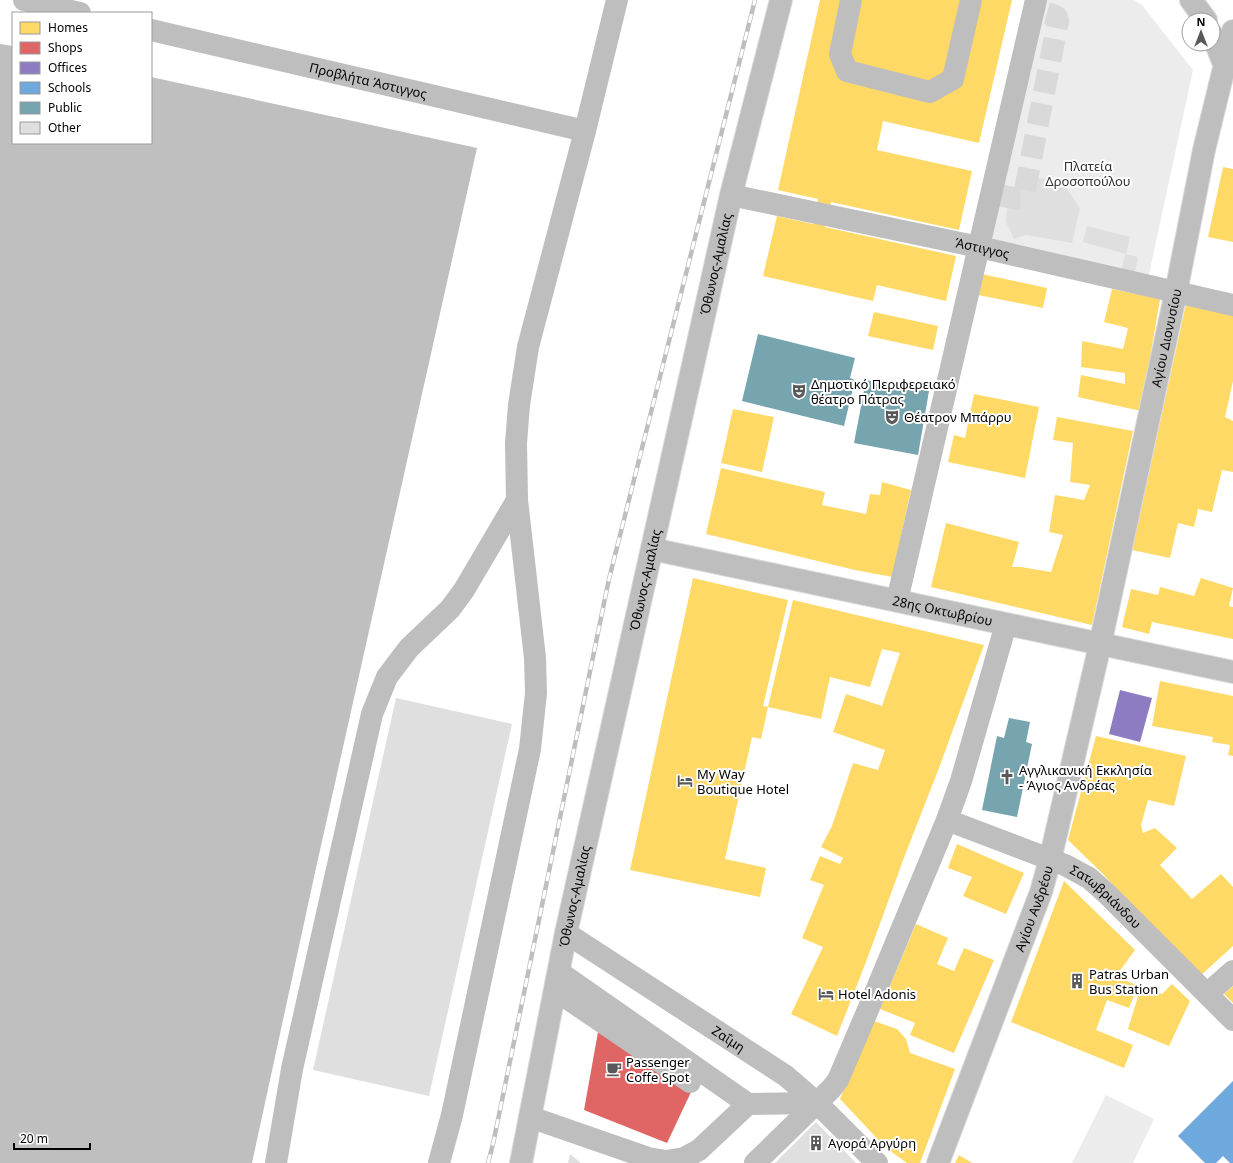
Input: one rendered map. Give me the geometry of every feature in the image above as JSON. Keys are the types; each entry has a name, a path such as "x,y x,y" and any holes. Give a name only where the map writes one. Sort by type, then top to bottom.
{"street":[{"path":"24,0 76,12"},
{"path":"440,1163 452,1115 530,749 536,693 535,658 517,500 516,443 518,412 528,347 585,131 617,0"},
{"name":"Όθωνος-Αμαλίας","path":"521,1163 566,933 731,195 781,0"},
{"path":"851,0 840,54 847,71 930,92 953,78 971,0"},
{"path":"1191,0 1200,12"},
{"path":"897,601 979,247 995,195 1037,8"},
{"name":"Προβλήτα Άστιγγος","path":"152,30 585,131"},
{"name":"Αγίου Διονυσίου","path":"1100,645 1176,292 1204,150 1233,31"},
{"path":"1219,52 1224,64"},
{"name":"Άστιγγος","path":"731,195 979,247 1233,304"},
{"path":"276,1163 292,1069 372,714 387,677 409,648 450,609 488,551 517,500"},
{"name":"28ης Οκτωβρίου","path":"652,549 1233,672"},
{"path":"755,1163 831,1089 838,1080 947,820 961,781 1006,624"},
{"name":"Αγίου Ανδρέου","path":"938,1163 1041,892 1050,860 1100,645"},
{"name":"Σατωβριάνδου","path":"947,820 1050,860 1089,878 1103,890 1233,1020"},
{"name":"Ζαΐμη","path":"566,933 786,1076 817,1102 877,1163"},
{"path":"1208,994 1233,971"},
{"path":"557,981 743,1109"},
{"path":"530,1117 648,1158 666,1161 684,1158 699,1150 743,1109 817,1102"}],"green space":[{"name":"Πλατεία Δροσοπούλου","path":"1045,0 1134,0 1142,5 1193,70 1148,279 989,240"},
{"path":"1106,1095 1154,1119 1133,1163 1072,1163"}],"shaded area":[{"path":"0,44 12,46 12,144 152,144 152,77 477,148 316,868 252,1163 0,1163"}],"building: Homes":[{"path":"820,0 1012,0 979,143 883,121 877,150 972,171 959,230 831,202 825,227 956,256 946,301 877,285 873,301 763,276 777,216 813,224 818,199 778,190"},
{"path":"1223,167 1233,169 1233,242 1208,237"},
{"path":"977,273 1047,288 1043,308 973,294"},
{"path":"1112,289 1160,299 1141,411 1078,397 1081,375 1125,384 1125,373 1081,367 1082,341 1123,349 1128,328 1104,322"},
{"path":"1186,304 1233,314 1233,381 1225,417 1233,421 1233,472 1222,470 1212,512 1198,509 1194,527 1178,523 1170,558 1132,550"},
{"path":"874,312 938,326 933,350 868,336"},
{"path":"974,394 1039,407 1025,478 948,462 954,435 965,438"},
{"path":"733,409 774,417 762,472 721,463"},
{"path":"1057,417 1133,431 1092,625 931,587 946,523 1019,542 1012,567 1051,572 1063,535 1049,532 1055,495 1084,500 1090,485 1070,482 1073,443 1053,440"},
{"path":"721,468 825,492 822,505 866,514 870,494 880,495 882,482 911,490 892,577 855,570 706,534"},
{"path":"693,578 788,600 763,706 768,707 761,739 752,737 725,859 766,868 760,897 630,870"},
{"path":"1201,578 1233,588 1229,606 1233,607 1233,639 1152,622 1149,634 1122,627 1131,589 1158,595 1160,587 1194,596"},
{"path":"793,600 984,645 837,1036 791,1014 823,947 802,938 824,885 810,880 820,856 840,864 843,858 821,847 832,826 853,763 878,770 885,750 833,732 846,694 882,706 900,653 882,649 870,687 830,677 821,719 768,707"},
{"path":"1160,681 1233,696 1233,756 1228,755 1230,745 1212,742 1213,737 1152,726"},
{"path":"1096,736 1186,756 1174,806 1148,800 1141,825 1143,833 1155,828 1177,848 1160,865 1192,899 1221,874 1233,887 1233,946 1199,977 1101,872 1068,840"},
{"path":"957,844 1024,873 1006,914 963,896 972,877 948,868"},
{"path":"1064,881 1135,950 1116,976 1138,986 1129,1008 1107,1000 1096,1030 1133,1045 1124,1068 1011,1022"},
{"path":"916,924 948,938 937,964 954,971 964,948 994,960 954,1053 910,1035 915,1023 880,1009"},
{"path":"1172,984 1190,1001 1169,1046 1128,1029 1141,987 1162,994"},
{"path":"1233,986 1233,1003 1224,994"},
{"path":"871,1020 897,1029 906,1039 910,1053 955,1069 920,1163 907,1163 886,1148 840,1099"},
{"path":"959,1155 972,1163 955,1163"}],"building: Shops":[{"path":"598,1032 692,1090 667,1143 584,1110"}],"building: Offices":[{"path":"1120,690 1152,698 1140,742 1109,734"}],"building: Schools":[{"path":"1233,1081 1233,1163 1230,1163 1223,1156 1216,1163 1205,1163 1178,1136"}],"building: Public":[{"name":"Δημοτικό Περιφερειακό θέατρο Πάτρας","path":"758,334 855,358 850,378 855,380 844,426 742,401"},
{"name":"Θέατρον Μπάρρυ","path":"866,380 929,391 918,455 854,443"},
{"name":"Αγγλικανική Εκκλησία - Άγιος Ανδρέας","path":"1009,718 1030,722 1026,742 1032,744 1017,817 982,810 997,736 1004,738"}],"building: Other":[{"path":"1035,177 1058,182 1065,186 1080,208 1072,243 1026,235 1014,239 1006,222 1008,201 1012,190"},
{"path":"1087,226 1130,237 1126,254 1083,242"},
{"path":"1125,254 1138,257 1135,272 1122,269"},
{"path":"396,698 512,724 429,1096 313,1070"},
{"name":"Αγορά Αργύρη","path":"816,1122 856,1163 775,1163"},
{"path":"570,1154 581,1163 568,1163"}],"tunnel":[{"path":"999,195 1018,199 1022,199 1024,195 1058,21 1057,17 1042,12"}],"railway":[{"path":"488,1163 609,579 755,0"}],"place":[{"name":"Δημοτικό Περιφερειακό θέατρο Πάτρας","path":"799,391"},
{"name":"Θέατρον Μπάρρυ","path":"892,417"},
{"name":"Αγγλικανική Εκκλησία - Άγιος Ανδρέας","path":"1007,777"},
{"name":"My Way Boutique Hotel","path":"685,781"},
{"name":"Patras Urban Bus Station","path":"1077,981"},
{"name":"Hotel Adonis","path":"826,994"},
{"name":"Passenger Coffe Spot","path":"614,1069"},
{"name":"Αγορά Αργύρη","path":"816,1143"}]}
